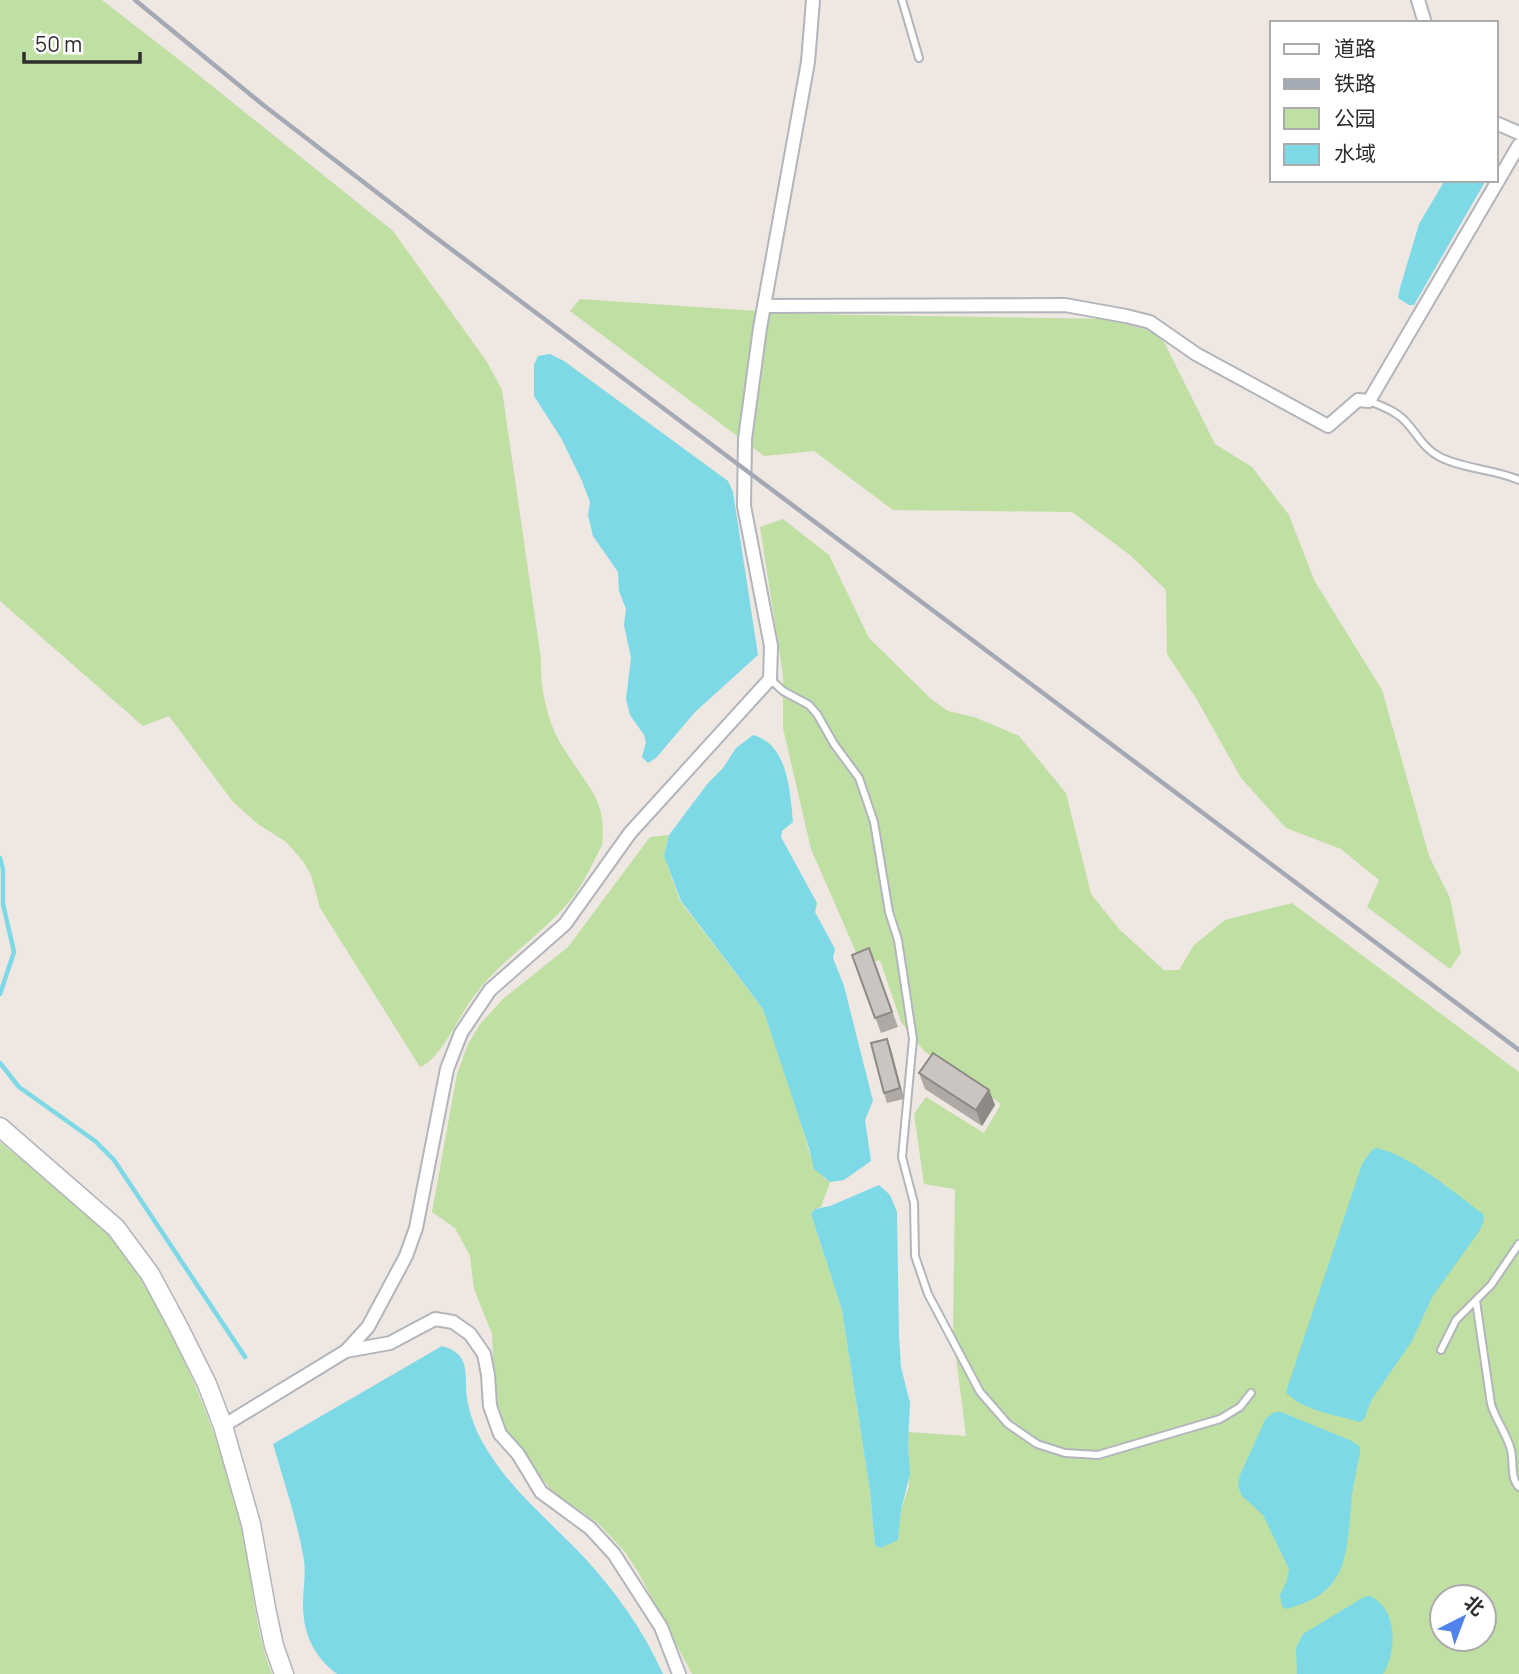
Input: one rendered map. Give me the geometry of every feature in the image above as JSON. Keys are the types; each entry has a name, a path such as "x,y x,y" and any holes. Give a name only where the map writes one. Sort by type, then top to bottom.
{"street":[{"path":"223,1426 346,1351 371,1321 406,1256 416,1228 447,1069 461,1033 490,990 565,924 631,833 770,679 771,646 744,506 745,439 764,306 806,75 813,0"},
{"path":"1419,0 1424,21"},
{"path":"1498,124 1519,133"},
{"path":"1498,181 1519,145"},
{"path":"764,306 1065,305 1150,322 1196,354 1328,426 1358,400 1368,401 1497,182"},
{"path":"0,1127 94,1207 133,1248 178,1326 223,1426 251,1524 269,1620 284,1674"},
{"path":"346,1351 390,1343 435,1319 453,1322 470,1334 484,1354 490,1406 500,1434 518,1454 541,1492 590,1528 614,1554 661,1628 679,1674"}],"lane":[{"path":"902,0 919,58"},
{"path":"1368,401 1391,410 1406,422 1425,447 1442,458 1504,473 1519,480"},
{"path":"770,679 783,691 809,705 817,714 834,744 862,783 874,822 889,912 898,940 913,1039 902,1157 914,1203 915,1256 929,1294 980,1392 1008,1424 1037,1444 1065,1452 1098,1455 1220,1419 1240,1407 1251,1393"},
{"path":"1440,1350 1456,1320 1492,1285 1519,1244"},
{"path":"1476,1301 1491,1404 1510,1445 1513,1477 1519,1487"}],"green space":[{"path":"0,0 102,0 191,69 393,231 487,362 502,390 546,707 554,731 599,805 603,829 602,845 573,897 482,986 435,1056 420,1067 320,908 311,875 303,861 286,842 258,824 233,802 169,716 143,726 0,601"},
{"path":"580,299 802,314 1106,319 1151,331 1164,342 1215,444 1252,467 1289,515 1314,580 1382,690 1429,856 1450,898 1461,953 1450,969 1367,907 1379,880 1341,849 1286,828 1241,778 1196,698 1167,654 1166,590 1130,555 1072,512 893,510 814,451 764,456 570,311"},
{"path":"783,519 829,555 869,638 931,699 948,711 974,717 1019,736 1066,793 1091,894 1120,930 1164,970 1179,970 1194,945 1225,920 1292,903 1519,1072 1519,1674 692,1674 625,1552 598,1523 552,1491 509,1436 495,1398 492,1334 474,1289 470,1256 455,1228 432,1212 457,1074 468,1044 481,1023 503,999 568,947 650,837 669,835 664,856 680,901 763,1009 810,1154 825,1179 830,1182 821,1207 811,1214 842,1310 870,1491 875,1546 881,1548 898,1540 901,1510 909,1486 908,1432 966,1436 953,1334 955,1189 924,1184 914,1114 926,1097 984,1133 1001,1104 924,1051 901,1022 880,960 862,966 811,849 783,728 783,675 760,527"},
{"path":"0,1142 70,1198 109,1235 137,1274 174,1341 209,1419 227,1473 246,1546 261,1639 272,1674 0,1674"}],"water":[{"path":"1444,182 1485,182 1414,305 1409,305 1398,298 1419,224"},
{"path":"550,354 564,361 728,481 733,492 758,655 695,712 656,758 648,763 642,757 646,742 644,735 630,715 626,699 631,658 624,625 626,609 619,591 618,572 593,536 588,515 590,502 582,481 561,438 534,396 534,365 538,356"},
{"path":"753,735 774,748 785,770 793,822 782,831 781,837 817,903 815,912 835,949 833,958 844,986 873,1101 865,1120 871,1161 844,1180 830,1182 814,1169 763,1009 681,901 664,856 669,835 736,748"},
{"path":"1376,1148 1403,1158 1432,1176 1483,1214 1484,1220 1480,1230 1432,1297 1412,1341 1372,1399 1364,1419 1360,1422 1310,1408 1286,1392 1362,1164"},
{"path":"879,1185 890,1195 897,1212 901,1367 910,1403 910,1474 901,1510 898,1540 881,1548 875,1546 870,1491 842,1310 811,1214 815,1209 830,1206"},
{"path":"442,1346 458,1354 465,1366 471,1414 479,1436 491,1456 522,1495 606,1582 637,1626 663,1674 337,1674 316,1652 307,1634 303,1614 305,1565 301,1545 273,1444"},
{"path":"1275,1412 1281,1412 1352,1441 1360,1447 1342,1567 1323,1592 1308,1602 1286,1609 1282,1606 1280,1595 1289,1569 1263,1515 1242,1496 1238,1486 1240,1475 1266,1418"},
{"path":"1370,1596 1386,1610 1392,1631 1391,1654 1383,1674 1297,1674 1296,1648 1303,1634"}],"building":[{"path":"869,948 892,1012 875,1018 852,955"},
{"path":"887,1039 900,1088 884,1093 871,1043"},
{"path":"933,1053 989,1090 976,1110 919,1073"}],"waterway":[{"path":"0,858 3,869 3,904 14,952 0,994"},
{"path":"0,1063 19,1087 95,1141 114,1160 245,1357"}],"railway":[{"path":"135,0 262,104 427,231 1519,1050"}]}
